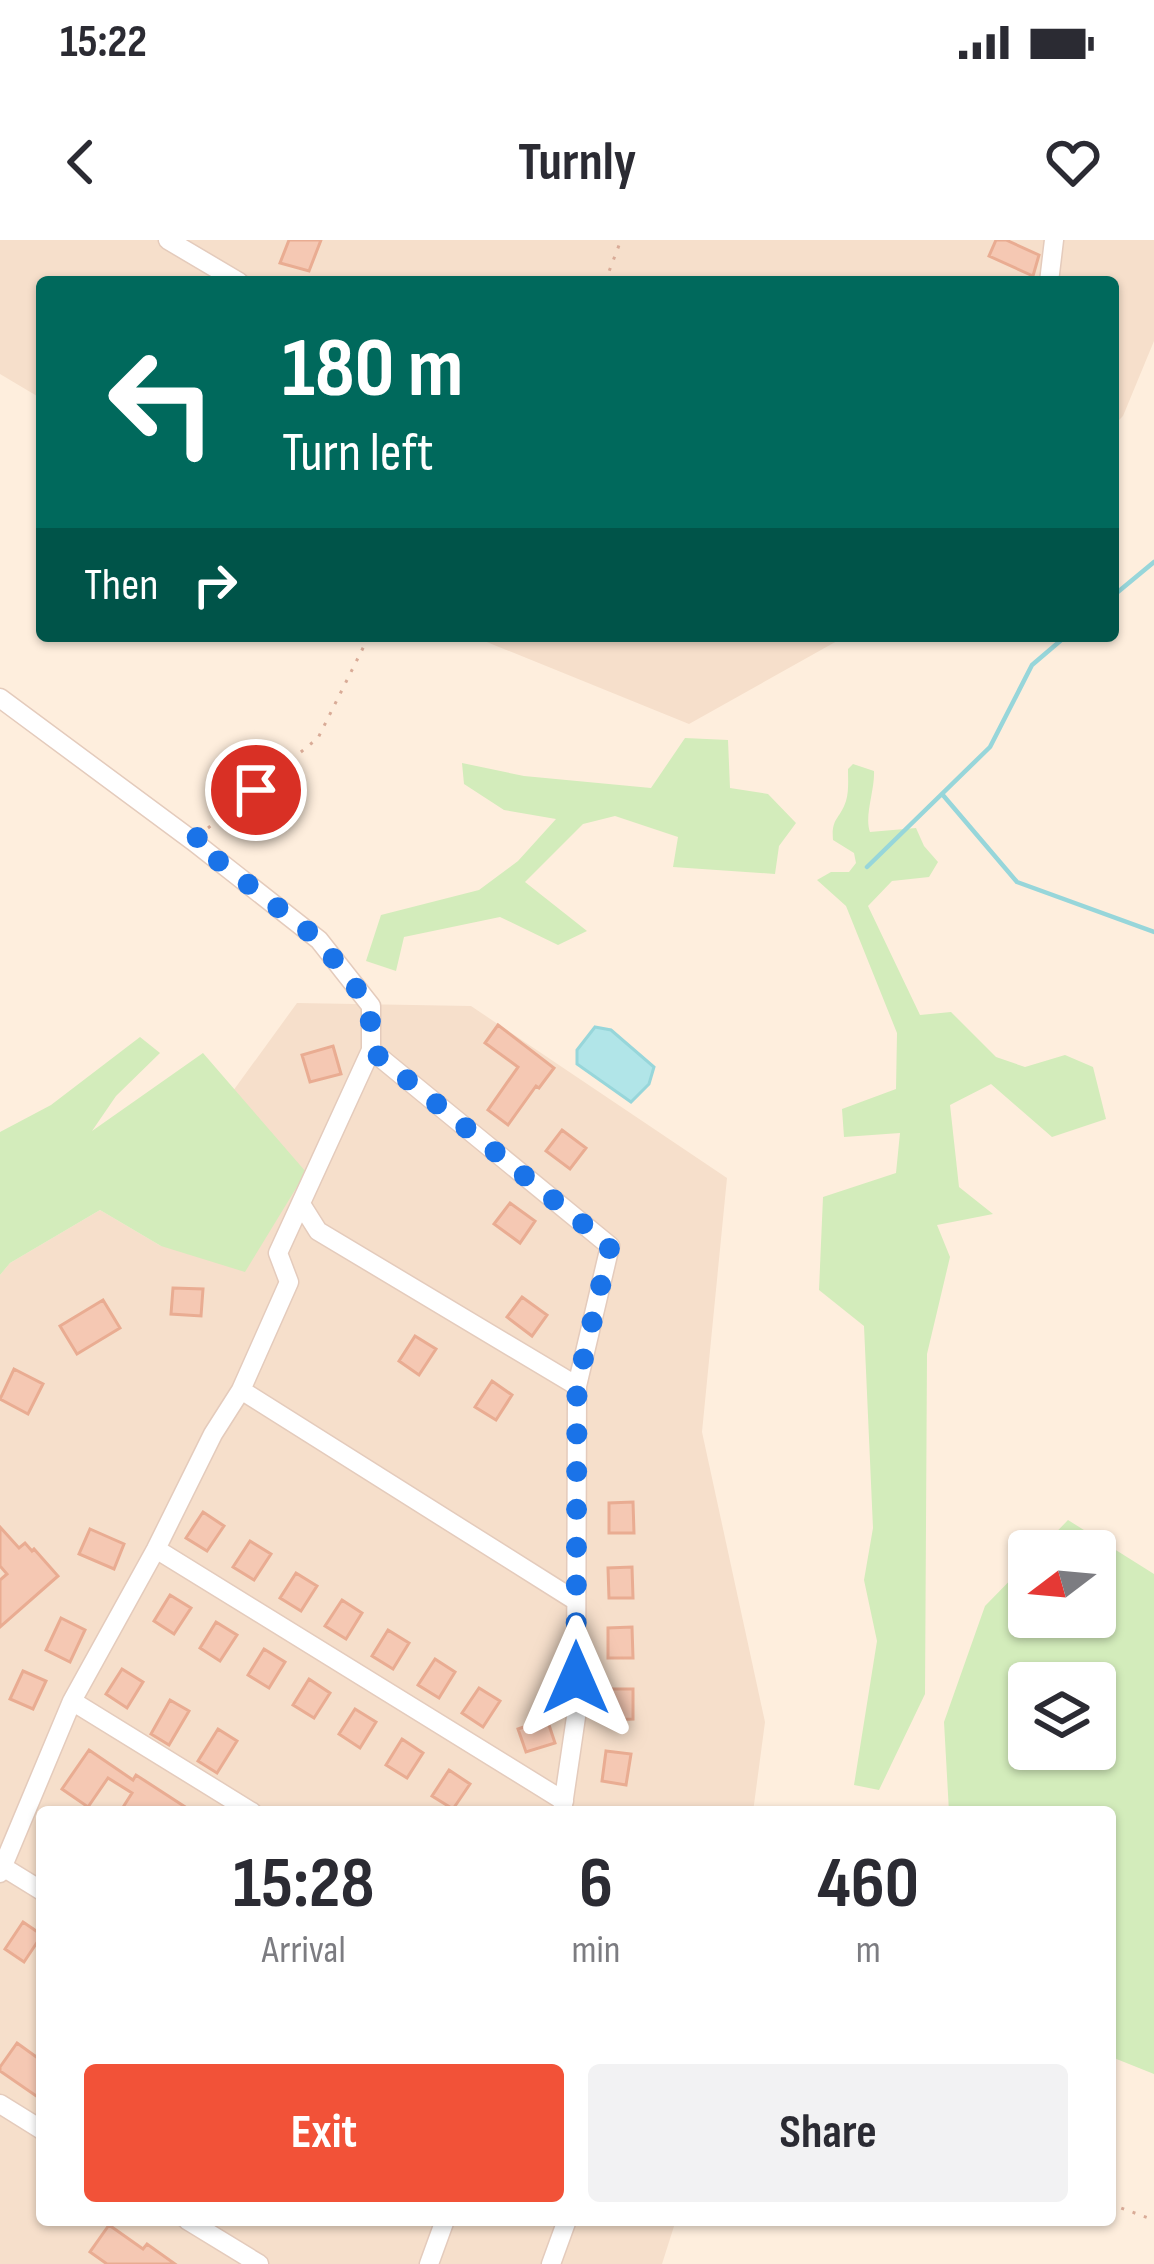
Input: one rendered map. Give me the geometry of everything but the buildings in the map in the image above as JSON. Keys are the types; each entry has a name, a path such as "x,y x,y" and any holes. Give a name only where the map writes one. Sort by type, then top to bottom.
{"street":[{"path":"168,240 229,276"},
{"path":"1050,276 1054,240"},
{"path":"0,698 319,940 370,1006 371,1050 278,1253 289,1282 241,1390 72,1700 1,1870 36,1888"},
{"path":"156,1549 562,1806 576,1717 577,1386 610,1246 371,1050"},
{"path":"301,1204 318,1231 577,1386"},
{"path":"241,1390 576,1601"},
{"path":"72,1700 242,1806"},
{"path":"0,2104 36,2126"},
{"path":"197,2226 259,2264"},
{"path":"429,2264 443,2226"},
{"path":"551,2264 565,2226"}],"path":[{"path":"607,276 622,240"},
{"path":"193,841 319,739 366,642"},
{"path":"1116,2206 1154,2220"}],"shaded area":[{"path":"0,240 1154,240 1154,341 1119,420 1119,276 36,276 36,395 0,374"},
{"path":"487,642 835,642 689,724"},
{"path":"297,1003 471,1006 727,1178 702,1432 765,1722 754,1806 36,1806 36,2226 674,2226 662,2264 0,2264 0,1275 10,1263 100,1210 161,1246 305,1172 233,1091"}],"green space":[{"path":"685,738 728,740 730,788 768,794 796,823 779,846 775,874 673,867 678,837 615,816 583,824 525,882 587,931 558,945 500,917 404,937 396,971 366,961 381,915 479,890 518,861 556,819 504,810 464,784 462,763 524,776 651,788"},
{"path":"853,764 874,771 870,832 916,828 938,862 929,877 892,881 868,906 920,1015 951,1012 996,1057 1025,1067 1065,1055 1093,1067 1106,1119 1052,1137 991,1084 950,1105 959,1187 993,1214 937,1225 950,1257 927,1354 925,1694 879,1790 854,1785 877,1641 864,1580 873,1528 864,1326 819,1290 823,1197 896,1173 900,1133 844,1137 842,1109 896,1089 897,1033 846,906 817,880 831,872 849,872 856,863 854,853 833,840"},
{"path":"140,1037 160,1053 116,1096 92,1131 203,1053 306,1172 245,1272 161,1246 100,1210 10,1263 0,1275 0,1132 51,1105"},
{"path":"1068,1520 1084,1530 1058,1530"},
{"path":"1116,1550 1154,1574 1154,2074 1116,2059 1116,1806 949,1806 944,1722 985,1606 1008,1582 1008,1638 1116,1638"}],"water":[{"path":"595,1027 611,1030 654,1067 649,1084 631,1102 577,1064 577,1050"}],"waterway":[{"path":"1119,591 1154,562"},
{"path":"867,867 990,747 1032,665 1059,642"},
{"path":"942,794 1017,882 1154,932"}],"route":[{"path":"256,790 193,841 319,940 370,1006 371,1050 610,1246 577,1386 576,1678"}]}
